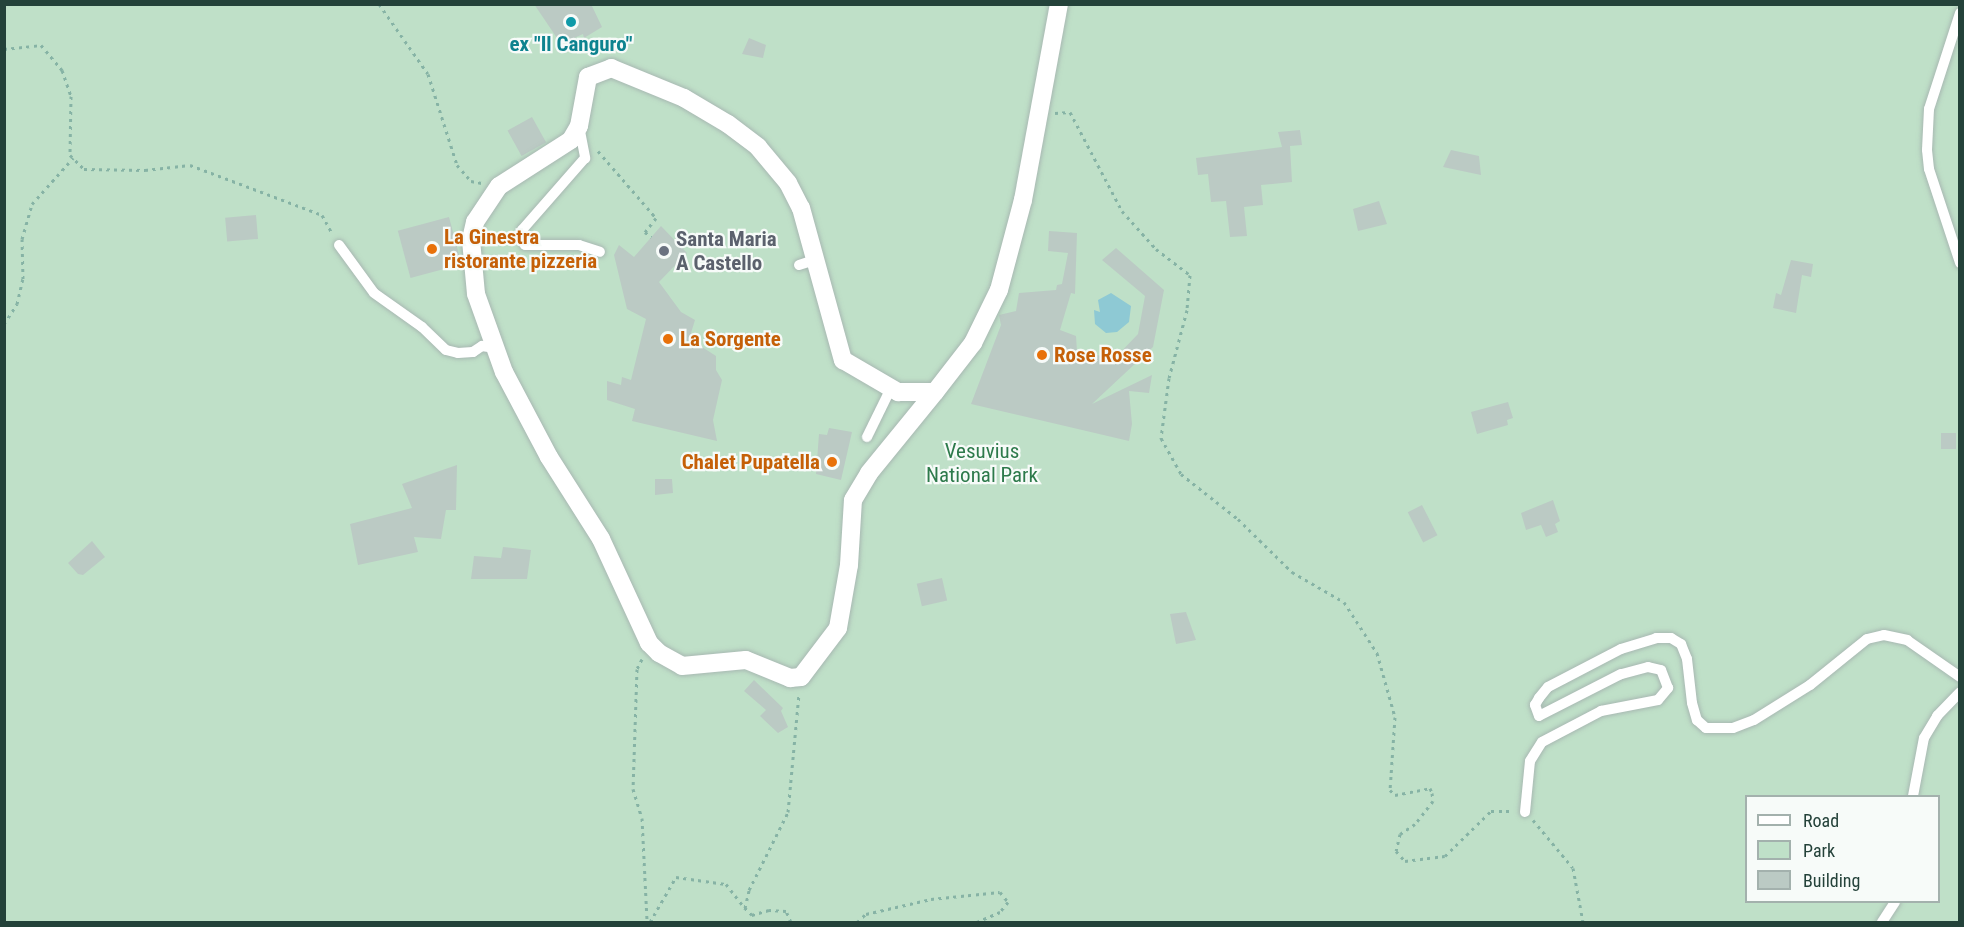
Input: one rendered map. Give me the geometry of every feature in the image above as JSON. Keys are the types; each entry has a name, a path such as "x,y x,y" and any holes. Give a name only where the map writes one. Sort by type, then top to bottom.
{"street":[{"path":"935,392 898,392 843,360 817,259 801,208 788,183 758,147 684,98 619,71 602,69 588,77 584,87 579,126 571,140 499,186 475,222 471,240 476,294 495,348 549,458 601,539 649,644 682,666 746,660 789,678 801,677 838,628 849,565 853,500 869,473 935,392 973,343 999,290 1039,124 1059,4"}],"lane":[{"path":"1959,13 1929,109 1927,150 1929,169 1959,263"},
{"path":"579,126 585,158 522,230 525,245 543,243 579,245 600,252"},
{"path":"339,245 374,293 422,327 446,350 458,353 473,352 482,346 495,348"},
{"path":"800,265 817,259"},
{"path":"867,437 891,388"},
{"path":"1525,812 1530,761 1542,742 1601,711 1658,700 1668,688 1661,670 1648,667 1621,674 1539,716 1535,705 1539,698 1548,687 1621,649 1656,638 1671,638 1681,644 1687,659 1692,703 1697,720 1706,728 1733,728 1754,720 1810,685 1867,639 1884,635 1907,640 1959,677"},
{"path":"1913,795 1924,738 1936,716 1959,692"},
{"path":"1882,922 1894,903"}],"path":[{"path":"380,4 429,74 457,165 471,181 499,186"},
{"path":"4,49 40,45 62,70 71,96 73,158 84,169 145,170 190,165 322,214 339,245"},
{"path":"1039,124 1055,113 1070,112 1122,212 1156,249 1190,275 1187,310 1169,378 1161,438 1181,474 1238,519 1292,572 1344,602 1377,653 1395,717 1390,790 1395,795 1430,788 1433,801 1400,834 1396,851 1405,861 1445,856 1491,811 1525,812 1573,868 1583,922"},
{"path":"592,144 656,218 645,232 651,237"},
{"path":"4,324 17,304 21,288 21,239 32,204 73,158"},
{"path":"649,644 637,669 633,789 642,818 649,922"},
{"path":"746,908 749,890 788,812 801,677"},
{"path":"649,922 676,877 726,884 752,915 769,910 786,911 791,922"},
{"path":"857,922 866,915 931,899 1000,892 1008,902 1000,912 977,922"}],"green space":[{"name":"Vesuvius National Park","path":"5,5 1959,5 1959,922 5,922"}],"water":[{"path":"1111,293 1131,306 1129,322 1117,332 1106,333 1095,324 1094,310 1100,312 1098,300"}],"building":[{"name":"ex \"Il Canguro\"","path":"534,4 591,4 602,27 584,38 583,34 561,44"},
{"path":"749,38 766,45 763,58 742,54"},
{"path":"532,117 546,142 522,156 508,131"},
{"path":"1300,130 1302,145 1290,146 1292,182 1261,185 1263,205 1244,207 1247,236 1230,237 1226,201 1211,202 1208,174 1198,175 1196,158 1282,147 1278,132"},
{"path":"1451,150 1479,156 1481,175 1443,167"},
{"path":"1379,201 1387,224 1358,231 1353,209"},
{"path":"256,215 258,239 227,242 225,218"},
{"name":"La Ginestra ristorante pizzeria","path":"449,217 462,264 410,278 398,231"},
{"name":"La Sorgente","path":"661,226 687,253 659,282 681,312 695,320 691,333 699,345 716,356 716,370 722,380 713,420 717,441 632,421 635,409 607,400 607,381 621,385 622,377 631,380 646,319 627,309 614,255 619,245 634,257"},
{"name":"Rose Rosse","path":"1049,231 1077,233 1075,294 1071,293 1060,330 1076,336 1077,352 1115,358 1138,334 1145,296 1102,260 1116,248 1164,290 1153,347 1092,404 1152,375 1149,393 1129,391 1132,424 1129,441 971,404 1001,325 999,315 1016,311 1019,293 1056,290 1057,285 1062,284 1068,253 1048,251"},
{"path":"1791,260 1813,264 1811,277 1802,275 1796,313 1773,308 1776,293 1781,295"},
{"path":"1508,402 1513,418 1507,420 1508,425 1477,434 1471,412"},
{"name":"Chalet Pupatella","path":"829,428 852,432 841,480 816,474 819,434 827,435"},
{"path":"1941,433 1956,433 1956,449 1941,449"},
{"path":"457,465 456,510 446,510 441,539 414,537 418,552 358,565 350,524 412,508 402,484"},
{"path":"655,479 672,479 673,493 655,495"},
{"path":"1553,500 1560,521 1555,524 1558,532 1546,537 1541,525 1526,530 1521,513"},
{"path":"1422,505 1437,535 1423,543 1408,512"},
{"path":"92,541 105,557 83,575 78,574 68,563"},
{"path":"503,547 531,550 527,579 471,579 474,556 501,558"},
{"path":"942,578 947,600 922,606 917,584"},
{"path":"1186,612 1196,640 1176,644 1170,614"},
{"path":"754,680 783,708 781,711 788,727 778,733 760,716 766,710 744,691"}],"place":[{"name":"ex \"Il Canguro\"","path":"571,22"},
{"name":"La Ginestra ristorante pizzeria","path":"432,249"},
{"name":"Santa Maria A Castello","path":"664,251"},
{"name":"La Sorgente","path":"668,339"},
{"name":"Rose Rosse","path":"1042,355"},
{"name":"Chalet Pupatella","path":"832,462"}]}
